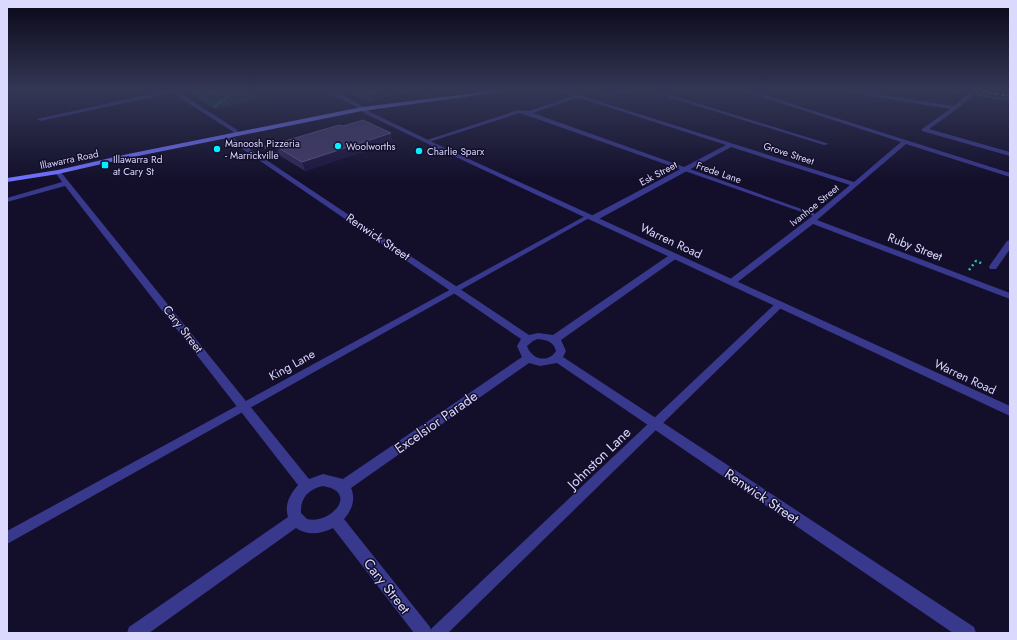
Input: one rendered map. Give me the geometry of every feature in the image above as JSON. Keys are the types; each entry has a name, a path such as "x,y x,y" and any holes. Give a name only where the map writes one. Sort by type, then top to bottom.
{"main road":[{"name":"Illawarra Road","path":"7,180 58,172 308,120"}],"street":[{"path":"217,120 234,130 237,134"},
{"name":"Warren Road","path":"381,120 1010,411"},
{"name":"Grove Street","path":"652,120 854,184"},
{"path":"838,120 1010,175"},
{"path":"938,120 924,130 1010,154"},
{"name":"Renwick Street","path":"227,136 528,339"},
{"name":"Ivanhoe Street","path":"732,282 815,218 906,141"},
{"name":"Esk Street","path":"592,217 731,145"},
{"name":"Cary Street","path":"58,172 307,486"},
{"path":"7,200 67,183"},
{"name":"Ruby Street","path":"815,218 1010,296"},
{"path":"993,267 1010,242"},
{"path":"555,339 674,256"},
{"path":"544,336 555,339 561,346 560,355 552,361 540,362 528,358 522,351 522,346 528,339 544,336"},
{"name":"Excelsior Parade","path":"343,486 528,358"},
{"name":"Renwick Street","path":"557,358 968,633"},
{"path":"331,480 343,486 347,492 346,506 335,519 318,527 309,527 302,524 296,520 293,513 293,506 295,498 307,486 315,482 331,480"},
{"name":"Cary Street","path":"335,519 424,633"},
{"path":"135,633 296,520"}],"lane":[{"path":"427,141 493,120"},
{"name":"Frede Lane","path":"547,120 685,169 815,218"},
{"path":"746,120 826,144"},
{"path":"258,158 276,152"},
{"name":"King Lane","path":"7,538 456,289 592,217"},
{"name":"Johnston Lane","path":"437,633 780,304"}],"path":[{"path":"258,158 272,152 259,144 261,143 276,152"}],"building":[{"path":"363,120 391,133 302,162 277,147 280,145 278,143 339,125 343,126"}],"place":[{"name":"Woolworths","path":"338,146"},
{"name":"Manoosh Pizzeria - Marrickville","path":"217,149"},
{"name":"Charlie Sparx","path":"419,151"},
{"name":"Illawarra Rd at Cary St","path":"105,165"}]}
